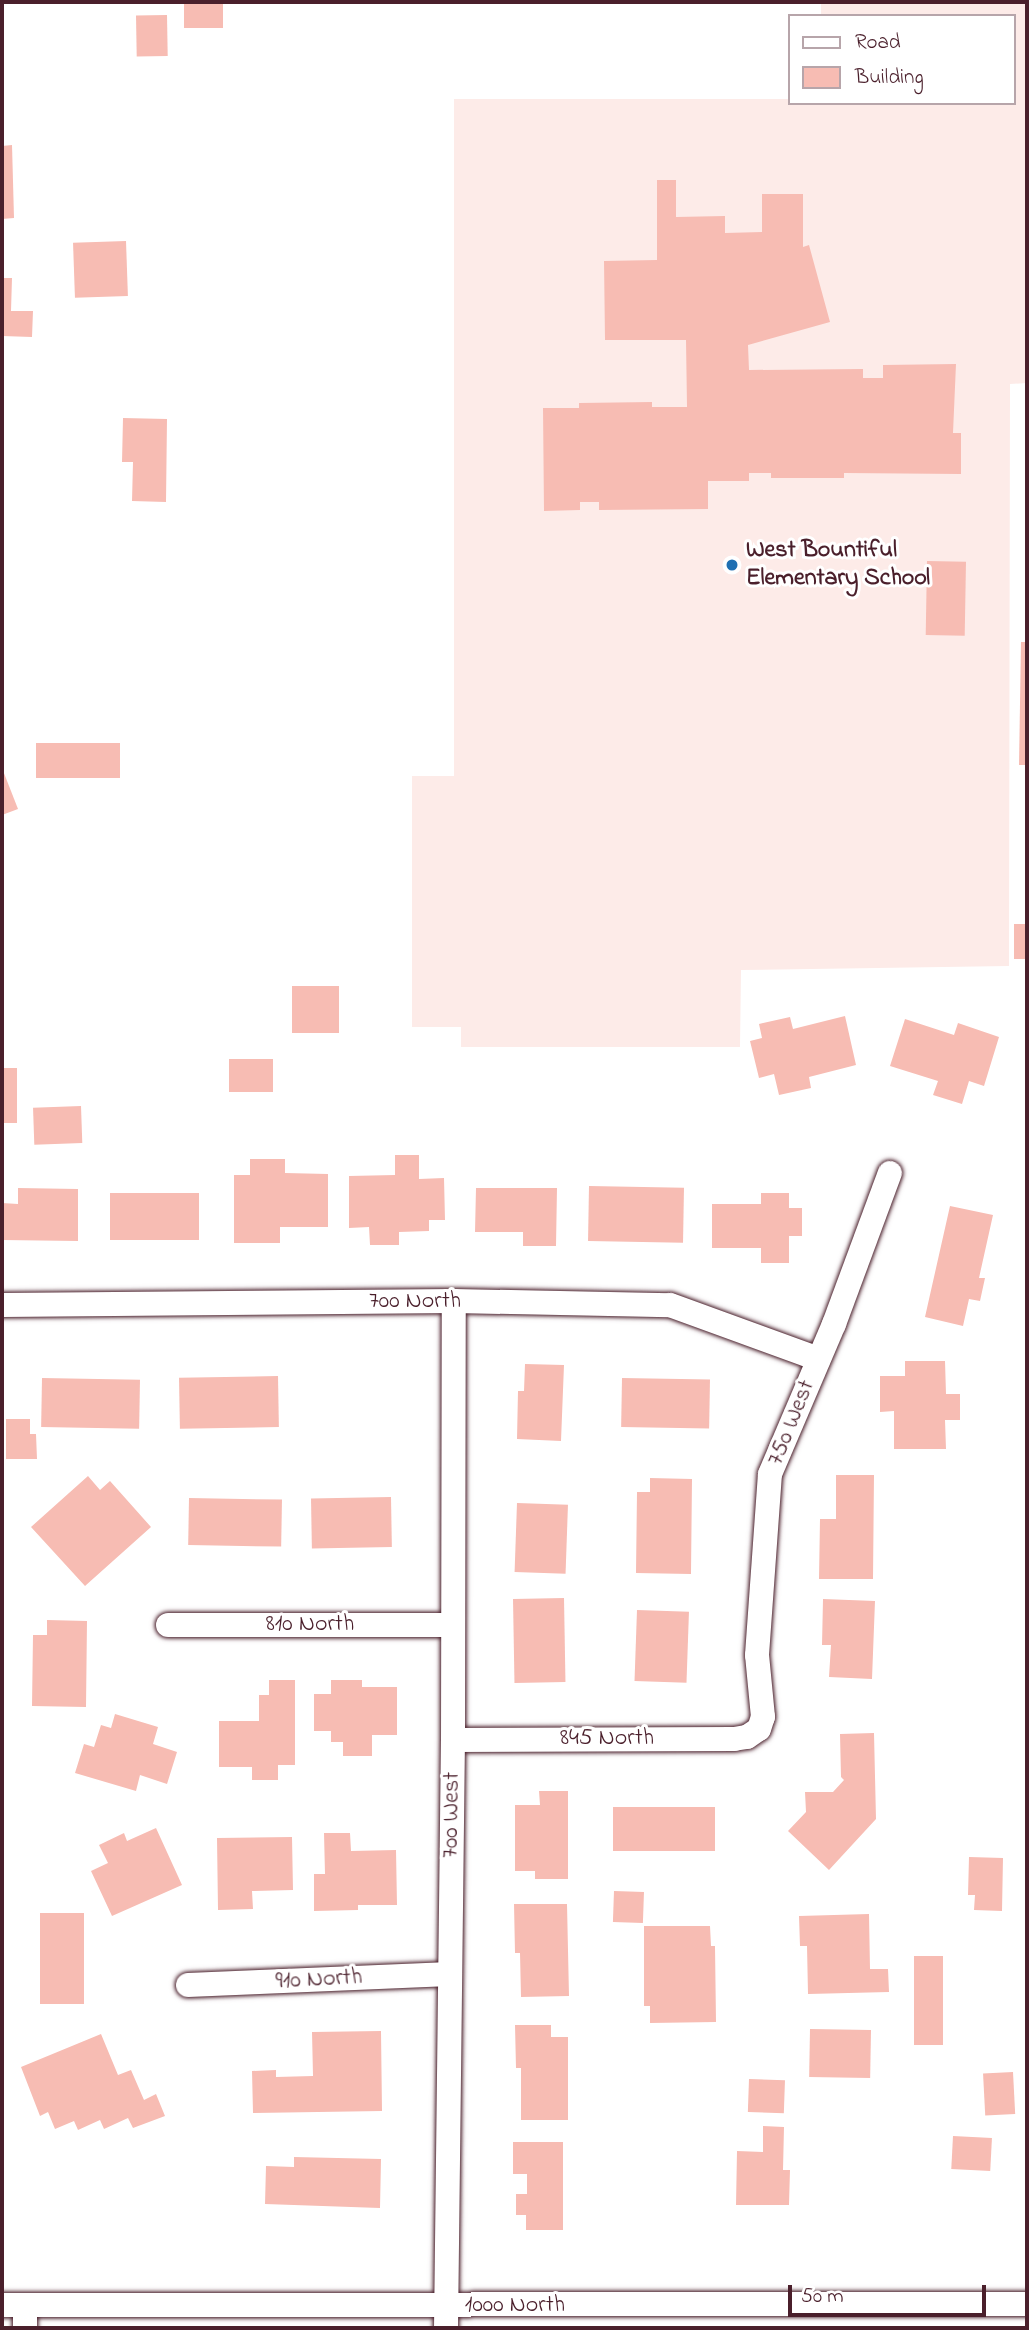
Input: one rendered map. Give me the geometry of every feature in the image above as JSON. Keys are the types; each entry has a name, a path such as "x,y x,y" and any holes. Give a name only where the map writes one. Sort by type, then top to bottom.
{"street":[{"name":"750 West","path":"759,1728 763,1717 757,1655 770,1474 835,1324 890,1173"},
{"name":"700 North","path":"2,1305 454,1301 670,1305 818,1359"},
{"name":"700 West","path":"446,2317 453,1740 454,1301"},
{"name":"810 North","path":"168,1625 452,1625"},
{"name":"845 North","path":"453,1740 734,1739 747,1737 759,1728"},
{"name":"910 North","path":"188,1986 450,1974"},
{"name":"1000 North","path":"18,2312 446,2317 1027,2304"}],"shaded area":[{"name":"West Bountiful Elementary School","path":"821,2 1027,2 1027,383 1010,384 1009,966 741,970 740,1047 461,1047 461,1027 412,1027 412,776 454,776 454,99 788,99 788,105 1015,105 1015,14 821,14"}],"building":[{"path":"184,2 223,2 223,28 184,28"},
{"path":"167,15 168,56 137,57 136,16"},
{"path":"12,145 14,218 2,219 2,146"},
{"path":"657,180 676,180 676,217 725,216 725,233 762,232 762,194 803,194 803,247 809,245 830,322 748,345 749,370 863,369 863,378 883,378 883,365 956,364 953,433 961,433 961,474 844,473 844,478 771,478 771,473 749,473 749,481 708,481 708,509 599,510 599,502 580,502 580,510 544,511 543,408 579,408 579,403 652,402 652,407 687,407 686,340 605,340 604,261 657,260"},
{"path":"126,241 128,296 75,298 73,243"},
{"path":"2,278 12,278 11,311 33,311 32,337 2,336"},
{"path":"123,418 167,419 166,502 132,501 133,462 122,462"},
{"path":"927,561 966,562 965,636 926,635"},
{"path":"1021,642 1027,642 1027,765 1019,765"},
{"path":"36,743 120,743 120,778 36,778"},
{"path":"2,768 18,809 2,815"},
{"path":"1014,924 1027,924 1027,959 1014,959"},
{"path":"292,986 339,986 339,1033 292,1033"},
{"path":"845,1016 856,1065 809,1077 811,1088 779,1095 774,1074 759,1078 750,1041 762,1038 759,1024 790,1017 793,1029"},
{"path":"905,1019 954,1035 958,1023 999,1037 984,1086 969,1081 962,1104 933,1095 938,1081 890,1066"},
{"path":"229,1059 273,1059 273,1092 229,1092"},
{"path":"2,1068 17,1068 17,1123 2,1123"},
{"path":"81,1106 82,1143 34,1145 33,1108"},
{"path":"395,1155 419,1155 419,1179 444,1178 445,1220 429,1220 429,1231 399,1232 399,1245 370,1245 369,1227 349,1228 349,1176 395,1175"},
{"path":"250,1159 285,1159 285,1173 328,1174 328,1227 280,1227 280,1243 234,1243 234,1175 250,1175"},
{"path":"589,1186 684,1188 683,1243 588,1241"},
{"path":"18,1188 78,1189 78,1241 2,1240 2,1203 18,1204"},
{"path":"476,1188 557,1188 556,1246 523,1246 523,1232 475,1232"},
{"path":"110,1193 199,1193 199,1240 110,1240"},
{"path":"761,1193 789,1193 789,1208 802,1208 802,1236 789,1236 789,1263 761,1263 761,1248 712,1248 712,1204 761,1204"},
{"path":"950,1206 993,1215 979,1278 985,1278 980,1301 969,1299 963,1326 925,1317"},
{"path":"905,1361 945,1361 946,1394 960,1394 960,1420 945,1420 946,1449 894,1449 894,1411 880,1412 880,1376 905,1376"},
{"path":"525,1364 564,1365 561,1441 517,1439 518,1391 524,1391"},
{"path":"278,1376 279,1427 180,1429 179,1378"},
{"path":"42,1378 140,1380 139,1429 41,1427"},
{"path":"622,1378 710,1380 709,1429 621,1427"},
{"path":"6,1419 30,1419 30,1434 36,1434 37,1459 6,1459"},
{"path":"836,1475 874,1475 873,1579 819,1579 820,1519 836,1519"},
{"path":"88,1476 100,1490 110,1481 151,1527 85,1586 31,1527"},
{"path":"650,1478 692,1479 691,1574 636,1573 637,1492 650,1492"},
{"path":"391,1497 392,1547 312,1548 311,1498"},
{"path":"189,1498 282,1500 281,1547 188,1545"},
{"path":"517,1503 568,1505 566,1574 515,1572"},
{"path":"564,1598 565,1682 514,1683 513,1599"},
{"path":"823,1599 875,1601 872,1679 829,1677 831,1645 822,1645"},
{"path":"637,1610 689,1612 686,1683 635,1681"},
{"path":"47,1620 87,1621 86,1707 32,1706 33,1635 47,1635"},
{"path":"269,1680 295,1680 295,1765 278,1765 278,1780 252,1780 252,1767 219,1767 219,1721 259,1721 259,1695 269,1695"},
{"path":"331,1680 362,1680 362,1687 397,1687 397,1735 372,1735 372,1756 343,1756 343,1742 331,1742 331,1731 314,1731 314,1694 331,1694"},
{"path":"115,1714 158,1727 153,1744 177,1752 167,1784 140,1775 136,1791 75,1773 84,1744 94,1747 101,1725 111,1728"},
{"path":"874,1733 876,1819 829,1870 788,1831 806,1812 805,1792 833,1792 844,1780 841,1777 840,1734"},
{"path":"539,1791 568,1791 568,1879 535,1879 535,1871 515,1871 515,1805 540,1805"},
{"path":"613,1807 715,1807 715,1851 613,1851"},
{"path":"156,1828 182,1885 112,1916 91,1871 108,1863 99,1845 124,1833 127,1841"},
{"path":"324,1833 350,1833 351,1851 396,1850 397,1905 358,1905 358,1910 314,1911 314,1874 325,1874"},
{"path":"292,1837 293,1890 252,1891 253,1909 218,1910 217,1838"},
{"path":"969,1857 1003,1858 1002,1911 974,1910 975,1895 968,1895"},
{"path":"614,1891 644,1892 643,1923 613,1922"},
{"path":"514,1904 567,1904 569,1996 521,1997 520,1953 515,1953"},
{"path":"40,1913 84,1913 84,2004 40,2004"},
{"path":"869,1914 870,1969 888,1969 889,1992 808,1994 807,1946 800,1946 799,1916"},
{"path":"644,1926 710,1926 711,1946 715,1946 716,2022 650,2023 650,2006 644,2006"},
{"path":"914,1956 943,1956 943,2045 914,2045"},
{"path":"515,2025 551,2025 551,2037 568,2037 568,2120 521,2120 521,2068 516,2068"},
{"path":"810,2029 871,2030 870,2078 809,2077"},
{"path":"381,2031 382,2111 253,2113 252,2071 276,2070 276,2077 313,2076 312,2032"},
{"path":"101,2034 118,2075 131,2070 144,2100 156,2094 165,2116 133,2128 128,2118 104,2129 100,2120 78,2130 74,2121 55,2129 48,2112 40,2116 21,2067"},
{"path":"1013,2072 1015,2114 985,2116 983,2074"},
{"path":"749,2079 785,2080 784,2113 748,2112"},
{"path":"763,2126 784,2127 783,2170 790,2170 789,2205 736,2205 737,2151 763,2152"},
{"path":"953,2136 992,2138 990,2171 951,2169"},
{"path":"513,2142 563,2142 563,2230 526,2230 526,2215 516,2215 516,2194 527,2194 527,2174 513,2174"},
{"path":"294,2157 381,2159 380,2208 265,2204 266,2166 294,2167"}],"place":[{"name":"West Bountiful Elementary School","path":"732,565"}]}
